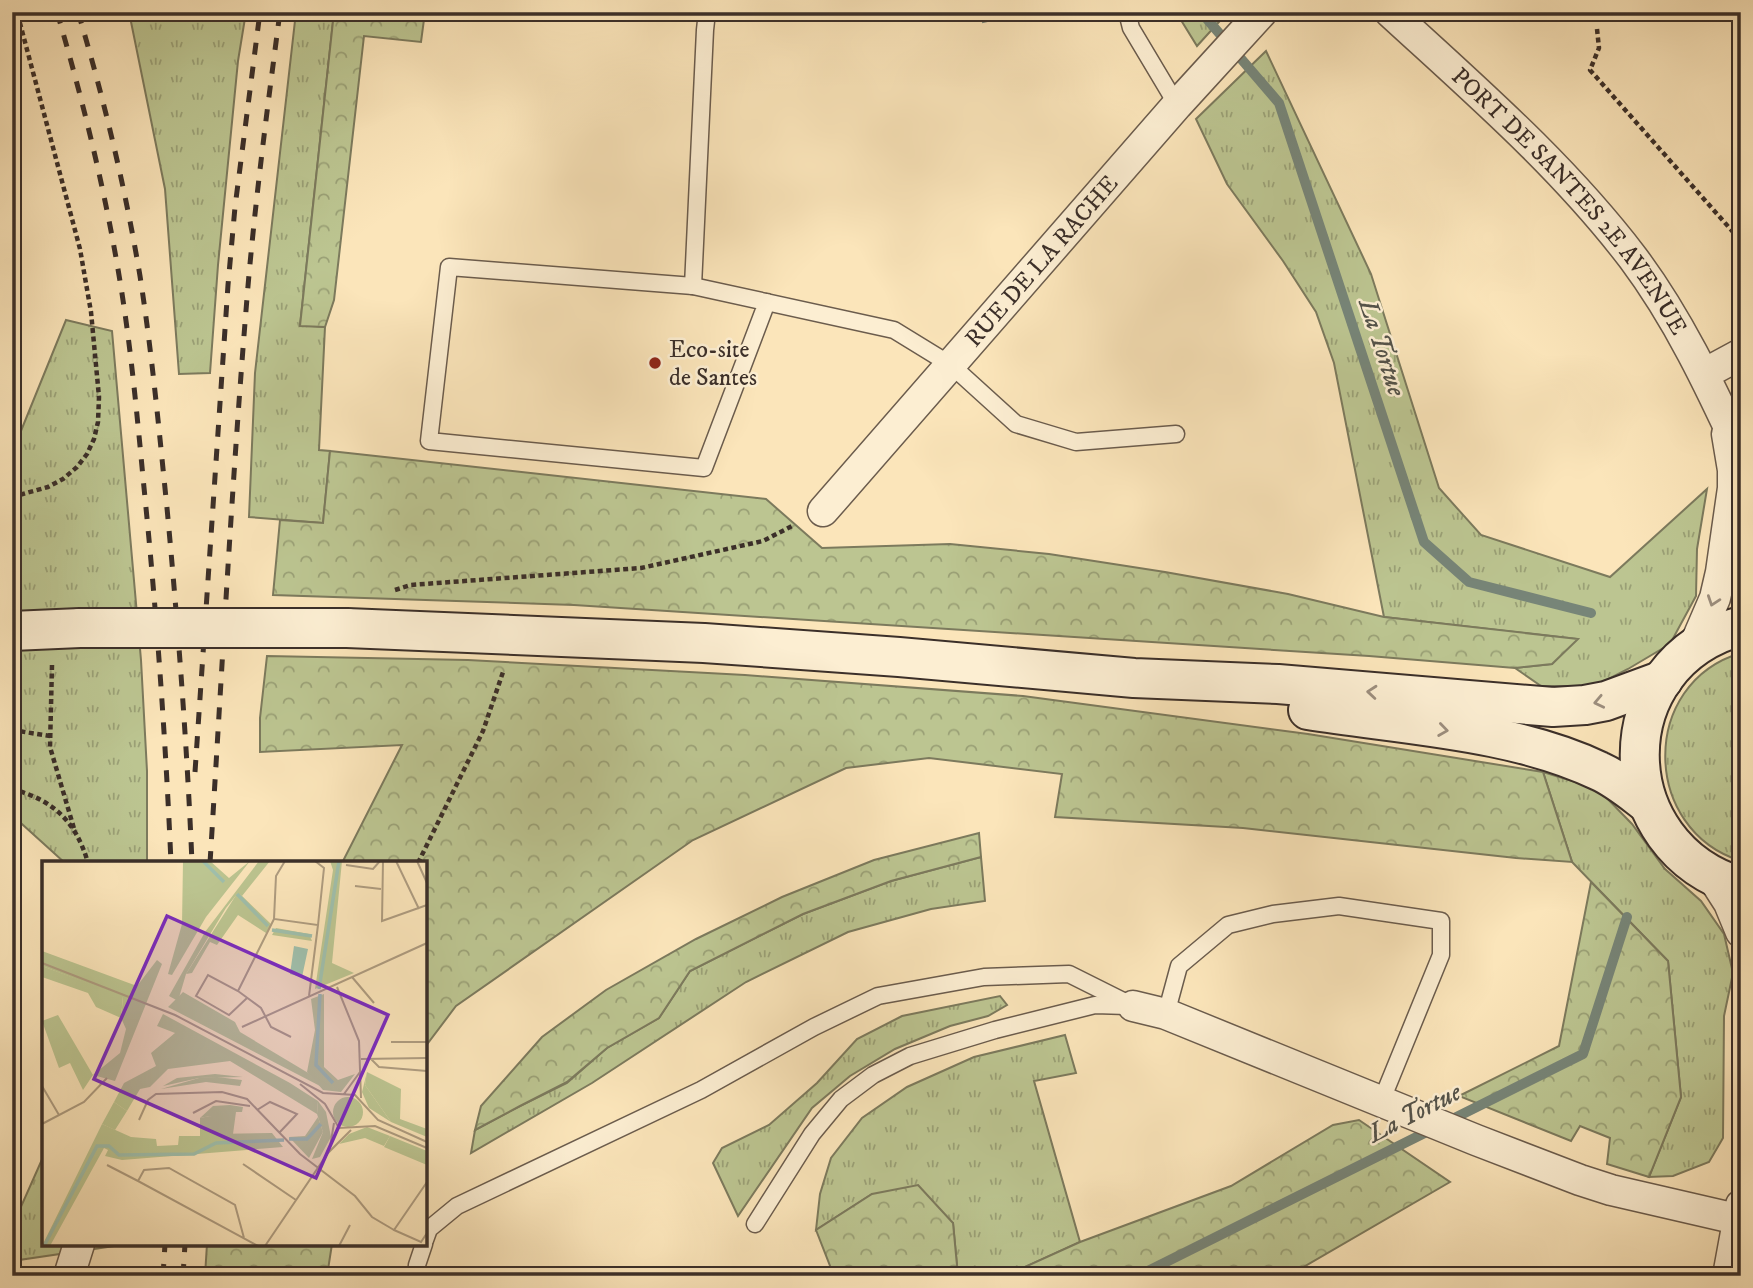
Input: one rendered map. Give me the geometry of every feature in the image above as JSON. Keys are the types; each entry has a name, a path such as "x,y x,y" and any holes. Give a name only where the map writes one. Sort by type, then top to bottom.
{"main road":[{"path":"1726,881 1697,867 1673,846 1662,832 1648,804 1640,772 1640,740 1648,708 1663,680 1682,658 1722,633 1741,626"},
{"path":"12,631 80,628 347,628 716,644 1134,678 1278,684 1553,707 1606,701 1663,680"},
{"path":"1134,678 1310,710 1519,743 1599,771 1648,804"}],"street":[{"name":"PORT DE SANTES 2E AVENUE","path":"1391,12 1545,157 1595,210 1635,260 1675,321 1704,374 1741,453"},
{"name":"RUE DE LA RACHE","path":"823,511 1177,105 1261,13"},
{"path":"1704,374 1741,354"},
{"name":"PORT DE SANTES 2E AVENUE","path":"1693,649 1715,598 1731,506 1733,470 1722,413"},
{"path":"1726,881 1729,903 1741,932"},
{"path":"1133,1006 1166,1014 1580,1180 1611,1190 1740,1214 1728,1276"},
{"path":"69,1276 78,1246"}],"lane":[{"path":"693,285 707,12"},
{"path":"1127,12 1131,28 1177,105"},
{"path":"767,302 704,468 429,441 449,267 693,285 894,330 951,365 1016,424 1076,442 1176,434"},
{"path":"1166,1014 1179,966 1228,925 1273,914 1339,906 1441,921 1441,955 1395,1107"},
{"path":"427,1234 429,1229 457,1206 701,1090 814,1027 878,996 984,977 1069,974 1133,1006"},
{"path":"755,1224 812,1134 841,1098 873,1075 910,1056 1064,1011 1095,1005 1133,1006"},
{"path":"416,1276 416,1265 423,1246"}],"path":[{"path":"12,497 48,487 64,479 77,467 94,439 99,397 91,312 80,249 17,12"},
{"path":"1597,29 1599,48 1590,70 1741,241"},
{"path":"387,599 394,590 411,585 641,568 763,541 823,511"},
{"path":"419,861 483,731 515,635"},
{"path":"42,663 52,663 50,747 75,832 87,861"},
{"path":"12,730 50,736"},
{"path":"12,789 31,794 48,803 63,816 75,832"}],"green space":[{"path":"129,12 246,12 238,61 210,373 179,374 165,189"},
{"path":"296,12 334,12 300,325 325,327 319,450 330,451 323,523 249,517 255,373"},
{"path":"334,12 425,12 421,42 364,36 334,300 325,327 300,326"},
{"path":"1176,12 1228,12 1197,46"},
{"path":"1266,51 1371,274 1439,488 1481,535 1610,577 1707,489 1697,549 1696,596 1670,644 1595,686 1541,686 1515,668 1552,664 1577,639 1384,617 1334,363 1316,312 1227,184 1196,119"},
{"path":"66,320 112,331 141,660 147,771 147,861 63,861 12,815 12,453"},
{"path":"330,451 766,499 822,548 950,544 1049,554 1288,594 1384,617 1578,639 1552,664 1515,668 1369,656 574,605 273,595 280,520 323,523"},
{"path":"1741,653 1741,861 1708,844 1684,820 1670,789 1665,757 1670,724 1684,694 1708,669"},
{"path":"267,656 468,660 745,675 1023,696 1308,734 1543,772 1572,862 1243,828 1055,817 1062,774 929,758 846,768 693,840 456,1006 427,1044 427,861 343,861 402,745 260,752 260,718"},
{"path":"1543,772 1598,789 1632,824 1665,869 1701,901 1724,934 1733,973 1724,1016 1723,1138 1709,1162 1673,1176 1649,1177 1681,1097 1668,961 1572,862"},
{"path":"979,833 981,857 891,881 803,914 690,971 659,1018 607,1048 567,1082 475,1130 481,1106 542,1037 606,990 696,939 782,897 874,860"},
{"path":"981,857 985,901 931,909 848,932 746,982 592,1083 471,1153 475,1130 567,1083 607,1048 659,1018 690,971 803,914 891,881"},
{"path":"1591,882 1668,961 1681,1097 1649,1177 1607,1164 1610,1138 1580,1126 1571,1141 1459,1096 1559,1046"},
{"path":"1000,996 1007,1005 988,1016 950,1026 895,1049 850,1076 812,1108 738,1216 713,1163 722,1148 769,1125 817,1083 857,1039 902,1016"},
{"path":"1065,1035 1076,1073 1034,1081 1080,1242 1005,1276 958,1276 953,1223 872,1194 816,1230 820,1194 831,1158 862,1118 907,1087 974,1057"},
{"path":"1359,1120 1450,1182 1288,1276 1005,1276 1080,1242 1231,1186 1333,1125"},
{"path":"42,1160 42,1246 114,1246 12,1261 12,1219 20,1209"},
{"path":"918,1185 953,1223 958,1276 834,1276 816,1230 872,1194"},
{"path":"207,1246 332,1246 327,1276 205,1276"}],"water":[{"path":"980,12 1026,12 983,22"}],"waterway":[{"name":"La Tortue","path":"1201,12 1279,103 1424,542 1469,582 1591,613"},
{"name":"La Tortue","path":"1138,1276 1583,1054 1627,917"}],"railway":[{"path":"57,12 100,179 129,340 155,604 171,861"},
{"path":"78,12 121,176 148,334 175,597 192,861"},
{"path":"195,772 228,285 235,207 260,12"},
{"path":"210,861 248,286 280,12"},
{"path":"163,1276 165,1246"},
{"path":"183,1276 185,1246"}],"place":[{"name":"Eco-site de Santes","path":"655,363"}]}
